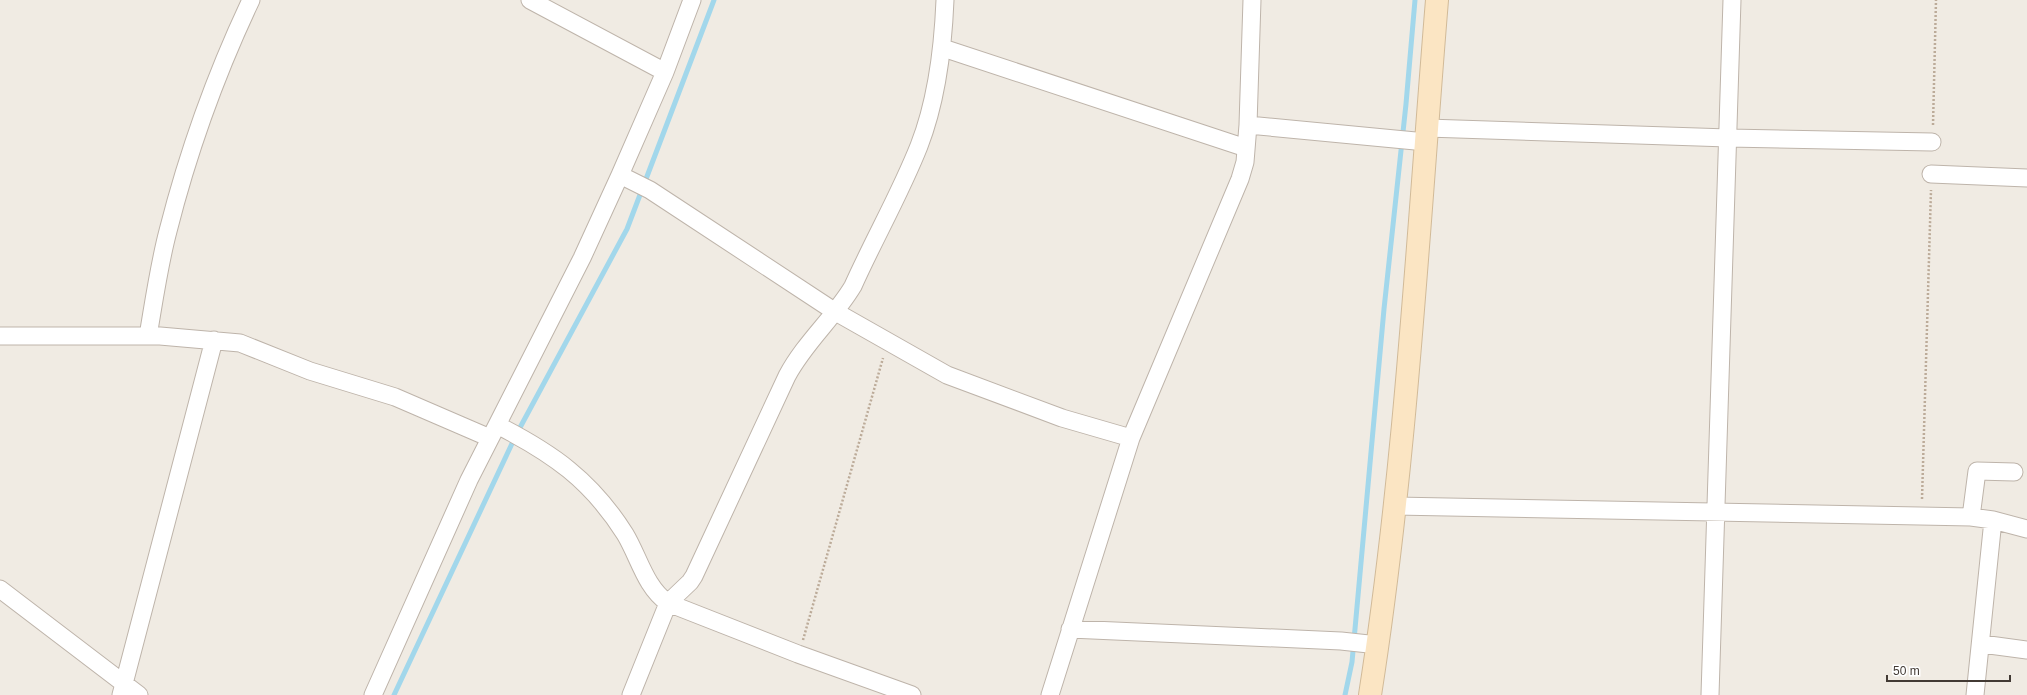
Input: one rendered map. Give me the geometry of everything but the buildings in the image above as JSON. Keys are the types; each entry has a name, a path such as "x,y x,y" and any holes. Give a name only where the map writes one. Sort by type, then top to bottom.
{"street":[{"path":"148,336 167,233 183,177 219,72 251,0"},
{"path":"530,0 665,72"},
{"path":"373,695 582,258 625,178 692,0"},
{"path":"631,695 668,603 690,582 694,576 794,362 853,286 919,145 928,116 943,48 945,0"},
{"path":"1050,695 1131,438 1238,186 1245,162 1248,125 1252,0"},
{"path":"1370,695 1369,644 1395,506 1437,0"},
{"path":"1710,695 1732,0"},
{"path":"943,48 1246,148"},
{"path":"1248,125 1396,139 1426,135 1932,142"},
{"path":"1931,174 2027,178"},
{"path":"625,178 650,190 834,311 947,375 1062,418 1131,438"},
{"path":"0,336 148,336 240,343 310,371 395,397 528,441 558,459 595,494 625,533 652,587 668,603 798,654 912,695"},
{"path":"122,689 214,340"},
{"path":"1971,517 1976,470 2014,472"},
{"path":"1395,506 1971,517 1993,520 2027,528"},
{"path":"1975,695 1982,644 1993,520"},
{"path":"0,589 122,689 139,695"},
{"path":"1070,629 1369,644"},
{"path":"1982,644 2027,650"}],"path":[{"path":"1932,142 1936,0"},
{"path":"1922,516 1931,174"},
{"path":"798,654 888,342"}],"waterway":[{"path":"394,695 516,435 627,229 714,0"},
{"path":"1345,695 1352,662 1384,309 1406,104 1415,0"}]}
